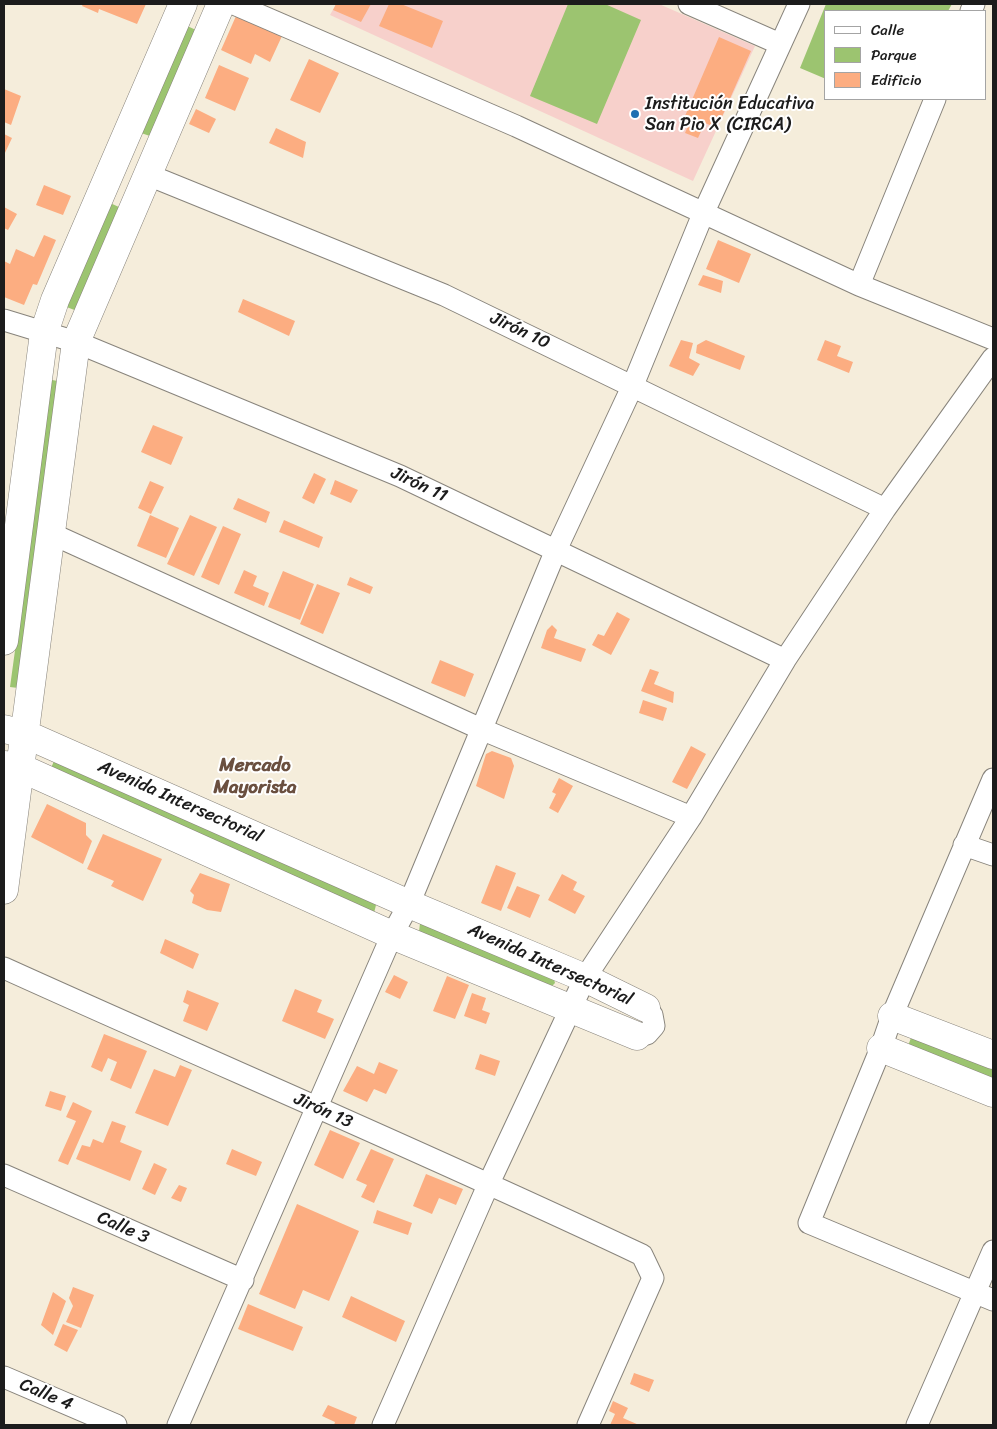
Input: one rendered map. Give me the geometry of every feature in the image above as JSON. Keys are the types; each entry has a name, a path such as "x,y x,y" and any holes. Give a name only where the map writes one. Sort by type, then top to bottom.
{"street":[{"path":"4,641 44,333 115,160 183,4"},
{"path":"4,890 14,731 52,534 76,342 146,174 221,4"},
{"path":"234,4 516,126 859,286 993,339"},
{"path":"689,4 780,44"},
{"path":"178,1425 243,1280 392,935 409,904 556,550 633,385 703,214 799,4"},
{"path":"859,286 935,100"},
{"path":"115,160 146,174"},
{"name":"Jirón 10","path":"146,174 444,295 633,385 885,509"},
{"name":"Jirón 11","path":"4,320 76,342 400,476 785,660"},
{"path":"383,1425 489,1183 569,1008 585,978 691,817 785,660 885,509 993,358"},
{"path":"52,534 481,729 691,817"},
{"name":"Avenida Intersectorial","path":"12,766 392,935 637,1036 647,1034 654,1026 652,1015 646,1008 585,978 409,904 14,731"},
{"path":"984,1296 810,1223 881,1048 892,1016 993,779"},
{"path":"964,845 993,854"},
{"name":"Jirón 13","path":"4,968 317,1109 489,1183 642,1255 653,1278 588,1425"},
{"path":"892,1016 993,1055"},
{"path":"881,1048 993,1093"},
{"name":"Calle 3","path":"4,1175 243,1280"},
{"path":"917,1425 984,1296 993,1251"},
{"name":"Calle 4","path":"4,1377 116,1425"}],"shaded area":[{"name":"Institución Educativa San Pio X (CIRCA)","path":"336,4 659,4 755,46 693,181 330,15"}],"green space":[{"path":"568,4 605,4 641,20 597,124 530,96"},
{"path":"826,4 952,4 949,10 824,10 824,78 800,68"},
{"path":"185,25 196,30 150,136 138,132"},
{"path":"108,202 121,208 77,311 64,306"},
{"path":"52,380 58,381 18,688 10,687"},
{"path":"55,759 371,900 376,905 374,913 50,770"},
{"path":"420,923 554,979 555,983 552,986 419,932"},
{"path":"912,1035 993,1067 993,1079 908,1046"}],"building":[{"path":"83,4 146,4 137,24 99,9 98,13 82,6"},
{"path":"336,4 371,4 361,22 333,10"},
{"path":"389,4 401,4 443,21 432,48 379,26"},
{"path":"236,16 282,36 270,62 255,54 251,64 221,50"},
{"path":"719,37 751,51 717,128 705,123 698,138 685,133 691,119 685,116"},
{"path":"309,59 339,73 320,113 290,100"},
{"path":"219,65 249,78 235,111 205,98"},
{"path":"4,89 21,96 11,125 4,122"},
{"path":"196,109 216,119 209,133 189,124"},
{"path":"276,128 306,142 303,158 269,143"},
{"path":"4,134 12,138 4,155"},
{"path":"44,185 71,196 63,215 36,205"},
{"path":"4,207 17,214 8,230 4,228"},
{"path":"44,235 56,240 37,285 33,284 24,305 4,297 4,261 10,264 16,249 34,257"},
{"path":"718,240 751,254 739,283 706,269"},
{"path":"703,275 723,281 721,293 698,285"},
{"path":"243,299 295,321 289,336 238,312"},
{"path":"681,340 693,343 689,358 700,364 693,376 669,366"},
{"path":"706,340 745,356 740,370 696,353 697,345"},
{"path":"825,340 841,346 837,356 853,362 849,373 817,360"},
{"path":"153,425 183,437 171,465 141,452"},
{"path":"314,473 326,479 314,504 302,498"},
{"path":"335,480 358,490 351,503 330,494"},
{"path":"150,481 164,487 151,514 138,508"},
{"path":"238,498 270,512 266,523 233,509"},
{"path":"150,515 179,528 166,558 137,546"},
{"path":"190,515 217,527 194,576 167,564"},
{"path":"284,520 323,537 319,548 279,532"},
{"path":"223,526 241,534 219,585 201,577"},
{"path":"244,570 257,576 253,586 269,593 264,606 234,593"},
{"path":"283,571 314,584 300,620 268,607"},
{"path":"350,577 373,587 370,594 347,585"},
{"path":"317,584 340,593 323,634 300,624"},
{"path":"617,612 630,619 611,655 592,645 598,634 604,636"},
{"path":"552,625 557,630 554,638 586,649 581,662 541,648 547,630"},
{"path":"440,660 474,674 465,697 431,683"},
{"path":"650,669 659,672 654,684 674,692 673,703 641,691"},
{"path":"643,700 667,708 663,721 639,713"},
{"path":"691,746 706,754 687,789 672,782"},
{"path":"492,751 511,758 514,766 504,799 476,786 486,754"},
{"path":"559,778 573,786 558,813 549,808 556,794 552,792"},
{"path":"47,804 86,823 86,835 92,841 83,864 31,837"},
{"path":"103,834 162,859 143,901 111,886 114,881 87,869"},
{"path":"496,865 516,873 501,911 481,903"},
{"path":"200,873 230,884 221,912 207,910 192,903 194,895 190,891"},
{"path":"562,874 577,882 573,890 585,896 575,914 548,900"},
{"path":"517,886 540,895 530,918 507,908"},
{"path":"165,939 199,954 193,969 160,953"},
{"path":"394,975 408,982 400,999 385,992"},
{"path":"447,976 469,985 455,1019 433,1011"},
{"path":"295,989 322,1000 317,1012 334,1019 325,1039 282,1021"},
{"path":"187,990 219,1003 207,1031 183,1021 189,1005 183,1002"},
{"path":"472,993 486,998 482,1010 490,1013 486,1024 464,1016"},
{"path":"104,1034 147,1051 131,1089 110,1080 117,1062 108,1058 102,1072 91,1067"},
{"path":"480,1054 500,1061 495,1076 475,1069"},
{"path":"379,1062 398,1070 386,1094 374,1089 367,1102 343,1091 357,1066 374,1074"},
{"path":"180,1065 192,1070 168,1126 135,1113 154,1069 175,1077"},
{"path":"50,1091 66,1096 61,1111 45,1106"},
{"path":"73,1102 92,1111 68,1165 58,1161 76,1121 66,1117"},
{"path":"112,1121 126,1126 120,1142 142,1151 130,1181 76,1159 82,1145 90,1147 93,1139 103,1143"},
{"path":"330,1130 360,1143 343,1179 314,1165"},
{"path":"232,1149 262,1162 256,1176 226,1164"},
{"path":"371,1149 394,1159 374,1203 361,1197 367,1185 356,1180"},
{"path":"154,1163 167,1169 155,1195 142,1189"},
{"path":"426,1174 463,1189 456,1205 439,1198 432,1214 413,1206"},
{"path":"179,1185 187,1188 181,1202 171,1198"},
{"path":"297,1204 359,1231 329,1301 303,1290 295,1309 259,1294"},
{"path":"377,1210 412,1223 408,1235 373,1223"},
{"path":"73,1287 94,1295 81,1328 66,1322 73,1306 69,1298"},
{"path":"53,1292 66,1301 53,1335 41,1325"},
{"path":"351,1296 405,1321 396,1342 342,1317"},
{"path":"248,1304 303,1327 293,1351 238,1329"},
{"path":"63,1324 78,1330 67,1352 54,1345"},
{"path":"634,1373 654,1380 649,1392 630,1384"},
{"path":"613,1401 628,1408 623,1418 639,1425 610,1425 615,1414 609,1411"},
{"path":"328,1405 357,1417 354,1425 334,1425 335,1422 322,1416"}],"place":[{"name":"Institución Educativa San Pio X (CIRCA)","path":"635,114"}],"district":[{"name":"Mercado Mayorista","path":"255,777"}]}
